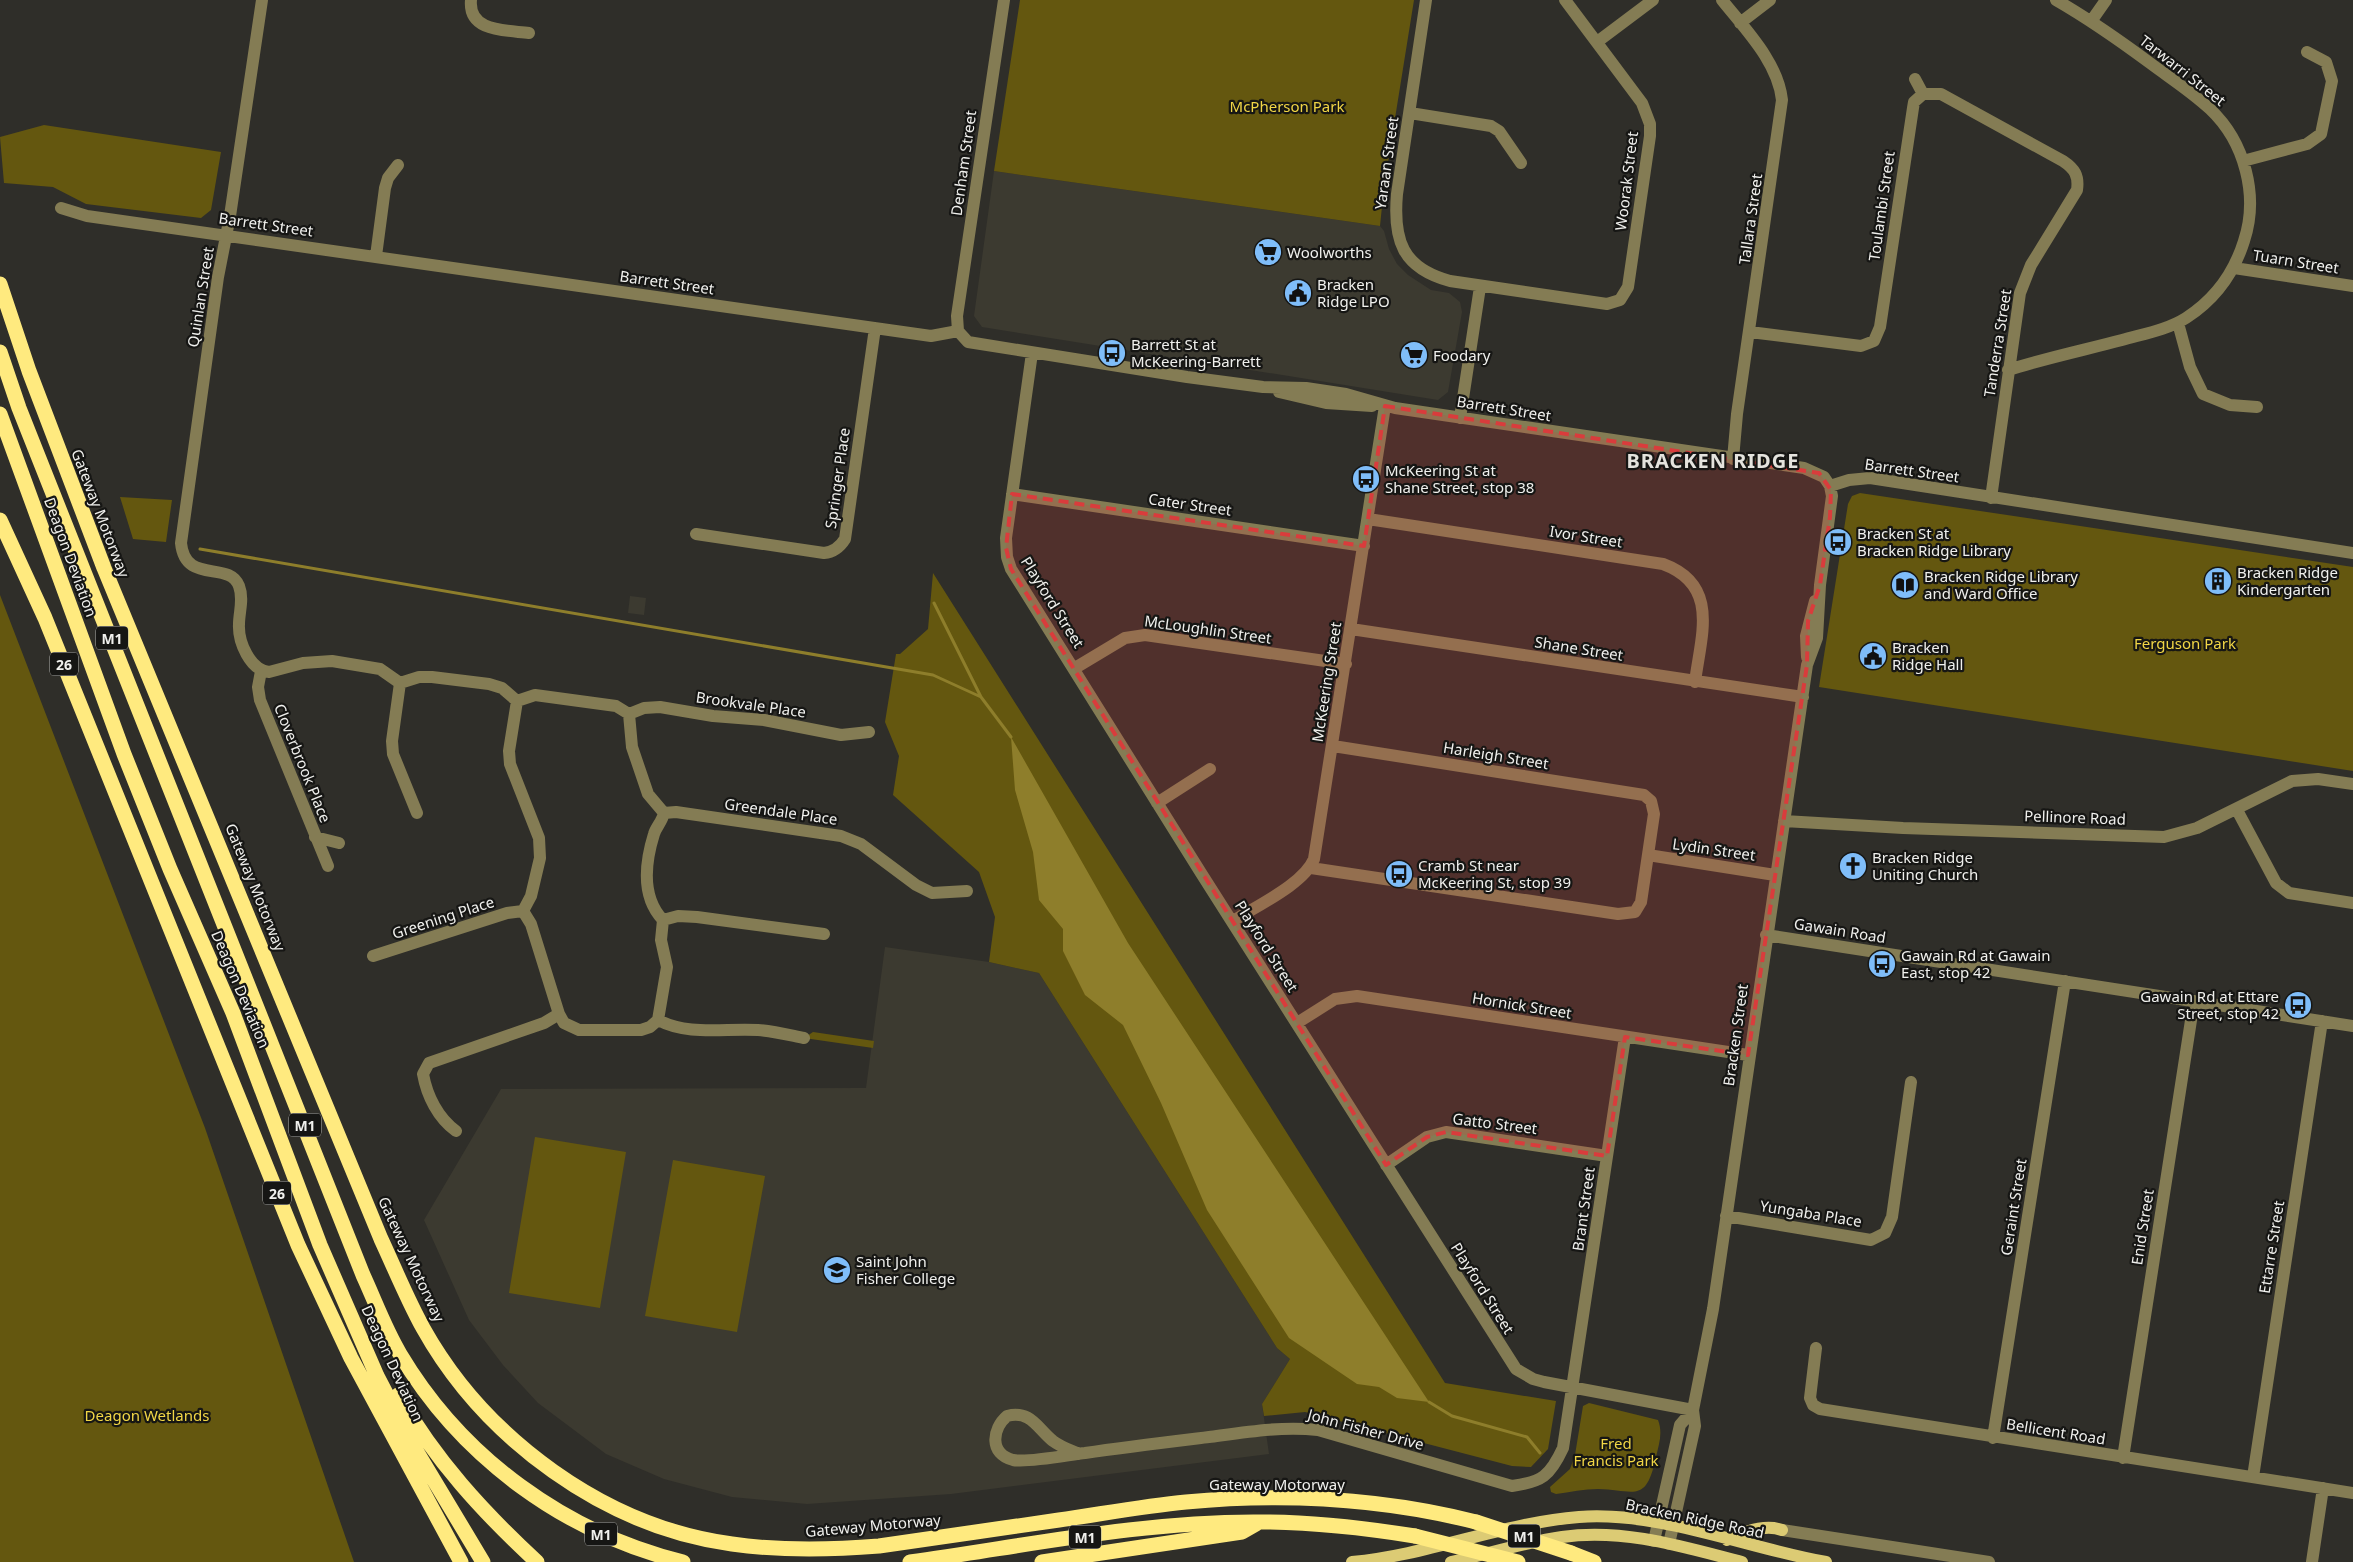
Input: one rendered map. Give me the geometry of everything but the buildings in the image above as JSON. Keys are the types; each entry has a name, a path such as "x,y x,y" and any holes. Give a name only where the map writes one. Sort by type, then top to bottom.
{"highway":[{"name":"Gateway Motorway","path":"0,284 36,389 104,568 381,1239 429,1336 449,1368 480,1406 511,1437 572,1483 604,1502 647,1521 688,1534 730,1544 783,1550 833,1550 879,1546 1184,1502 1241,1498 1305,1498 1371,1503 1431,1512 1476,1522 1594,1562"},
{"name":"M1","path":"0,352 23,417 386,1326 418,1381 451,1423 485,1458 525,1491 562,1514 605,1536 656,1556 683,1562"},
{"name":"Deagon Deviation","path":"0,414 128,762 170,869 233,1013 320,1245 377,1376 414,1447 483,1562"},
{"name":"26","path":"0,520 45,618 298,1245 351,1358 461,1562"},
{"path":"377,1376 394,1388 430,1447 466,1492 537,1562"},
{"name":"M1","path":"910,1562 1155,1528 1260,1522 1350,1527 1415,1536 1519,1562"},
{"path":"1042,1562 1242,1532 1260,1522"}],"main road":[{"name":"Bracken Ridge Road","path":"1352,1562 1418,1551 1561,1519 1603,1517 1657,1523 1826,1562"},
{"path":"1727,1540 1741,1533 1767,1528 1782,1530"},
{"name":"Bracken Ridge Road","path":"1451,1562 1563,1537 1611,1535 1669,1544 1742,1562"}],"street":[{"name":"Quinlan Street","path":"261,671 253,665 242,641 239,627 241,597 238,584 229,575 200,570 190,565 182,554 181,543 218,277 227,234 262,0"},
{"path":"471,0 472,15 480,24 529,33"},
{"name":"Denham Street","path":"958,331 957,316 1004,0"},
{"name":"Yaraan Street","path":"1426,0 1396,194 1395,223 1397,236 1411,261 1425,273 1450,281 1480,287 1601,304 1614,303 1620,300"},
{"name":"Woorak Street","path":"1565,0 1642,102 1650,124 1650,136 1628,287 1620,300"},
{"path":"1597,42 1653,0"},
{"name":"Tallara Street","path":"1722,0 1775,73 1782,100 1737,414 1733,459"},
{"path":"1740,23 1770,0"},
{"name":"Tarwarri Street","path":"2008,370 2153,332 2178,323 2198,310 2212,297 2234,268 2246,236 2249,219 2249,189 2243,161 2230,134 2210,110 2092,20 2056,0"},
{"path":"2092,20 2106,0"},
{"path":"2243,161 2308,144 2321,134 2332,81 2326,62 2307,52"},
{"path":"1916,80 1923,94"},
{"name":"Toulambi Street","path":"1750,332 1861,346 1880,344 1880,327 1912,108 1918,97 1923,94"},
{"name":"Tanderra Street","path":"1923,94 1941,94 2063,161 2071,166 2078,180 2073,198 2025,278 2020,293 1991,498"},
{"path":"1410,113 1491,126 1499,131 1522,163"},
{"path":"376,256 385,188 388,178 398,165"},
{"name":"Barrett Street","path":"61,208 88,216 227,234 931,336 958,331 968,342 1032,353 1263,388 1306,388 1346,394 1385,406 1813,470 1824,477 1830,486 1849,480 1870,478 2353,553"},
{"name":"Tuarn Street","path":"2234,268 2353,286"},
{"path":"1460,418 1480,287"},
{"path":"2178,323 2190,367 2203,394 2230,405 2257,407"},
{"name":"Springer Place","path":"696,534 824,553 836,550 842,544 875,328"},
{"name":"Playford Street","path":"1032,353 1006,548 1011,569 1513,1364 1533,1379 1693,1410"},
{"name":"McKeering Street","path":"1311,868 1333,746 1385,406"},
{"name":"Bracken Street","path":"1669,1544 1695,1426 1693,1410 1704,1360 1807,665 1817,638 1820,585 1830,517 1830,486"},
{"name":"Cater Street","path":"1012,494 1364,546"},
{"name":"Ivor Street","path":"1368,519 1663,564 1676,569 1686,576 1696,588 1704,612 1695,682"},
{"name":"Shane Street","path":"1351,629 1803,697"},
{"name":"McLoughlin Street","path":"1074,668 1125,638 1145,635 1346,664"},
{"path":"261,671 269,672 318,661 332,661 380,669 400,683"},
{"name":"Cloverbrook Place","path":"261,671 258,686 260,700 328,866"},
{"path":"400,683 419,677 432,677 489,684 502,688 517,701"},
{"path":"400,683 392,742 393,754 417,813"},
{"path":"535,695 616,706 628,714 632,747 648,794 664,813 662,823 655,832 647,882 647,894 654,910 663,920 661,940 667,967 658,1020 641,1030 579,1030 564,1023 558,1014 531,924 524,911 531,896 540,858 539,838 510,764 509,751 517,701 535,695"},
{"name":"Brookvale Place","path":"628,714 644,708 660,707 713,716 764,720 841,735 869,732"},
{"name":"Harleigh Street","path":"1311,868 1618,914 1638,916 1641,902 1656,799 1637,793 1333,746"},
{"path":"1157,802 1210,769"},
{"name":"Pellinore Road","path":"1784,822 2164,837 2197,828 2237,810 2292,781 2318,778 2353,784"},
{"path":"2237,810 2276,883 2289,893 2353,903"},
{"name":"Greendale Place","path":"664,813 676,812 841,836 861,844 916,886 932,894 967,891"},
{"path":"315,837 339,843"},
{"name":"Lydin Street","path":"1648,855 1775,874"},
{"path":"1232,921 1301,877 1311,868"},
{"name":"Greening Place","path":"373,956 507,913 524,911"},
{"path":"663,920 678,916 697,917 824,934"},
{"name":"Gawain Road","path":"1766,935 2353,1026"},
{"name":"Geraint Street","path":"1993,1438 2065,981"},
{"name":"Hornick Street","path":"1296,1023 1335,999 1357,996 1748,1055"},
{"name":"Enid Street","path":"2123,1458 2194,1001"},
{"path":"456,1131 443,1121 425,1087 423,1074 429,1063 544,1023 558,1014"},
{"path":"658,1020 672,1027 688,1030 760,1030 804,1038"},
{"name":"Ettarre Street","path":"2252,1477 2322,1021"},
{"name":"Brant Street","path":"1573,1386 1625,1037"},
{"name":"Yungaba Place","path":"1726,1216 1872,1240 1885,1233 1892,1217 1912,1082"},
{"name":"Gatto Street","path":"1386,1165 1428,1138 1446,1132 1608,1156"},
{"name":"Bellicent Road","path":"1816,1348 1810,1398 1813,1404 1820,1409 1993,1438 2353,1493"},
{"name":"John Fisher Drive","path":"1078,1454 1053,1440 1031,1418 1024,1415 1006,1416 996,1429 996,1445 1000,1452 1014,1460 1078,1454 1294,1427 1318,1430 1512,1486 1535,1483 1553,1469 1563,1448 1573,1386"},
{"name":"Bracken Street","path":"1654,1541 1680,1425 1693,1410"},
{"path":"2312,1562 2323,1488"},
{"name":"Bracken Ridge Road","path":"1782,1530 1989,1562"}],"highlighted area":[{"path":"1385,406 1819,473 1831,490 1830,517 1820,585 1808,621 1807,665 1748,1055 1625,1037 1607,1156 1446,1132 1427,1137 1386,1165 1011,569 1006,548 1012,494 1364,546"}],"shaded area":[{"path":"994,171 1380,226 1384,231 1389,249 1397,264 1408,275 1431,290 1449,293 1460,302 1462,312 1448,392 1438,400 982,327 974,316"},
{"path":"630,596 646,598 644,615 628,613"},
{"path":"1011,737 1128,943 1429,1402 1397,1398 1379,1387 1357,1384 1289,1338 1207,1210 1161,1103 1123,1025 1085,995 1063,951 1063,929 1039,900 1033,852 1015,790"},
{"name":"Saint John Fisher College","path":"885,947 989,962 1039,973 1277,1348 1290,1359 1262,1404 1269,1454 951,1494 807,1504 732,1497 664,1479 606,1454 538,1403 503,1365 469,1320 424,1220 501,1089 866,1088"}],"green space":[{"name":"McPherson Park","path":"1020,0 1414,0 1384,187 1380,226 994,171"},
{"path":"44,125 221,152 211,210 201,218 86,204 53,187 4,183 0,137"},
{"name":"Ferguson Park","path":"1860,493 2353,567 2353,771 1819,687 1848,504 1852,496"},
{"path":"120,497 172,500 166,542 133,539"},
{"path":"933,573 1445,1383 1556,1401 1548,1449 1531,1467 1512,1466 1305,1412 1264,1416 1262,1404 1290,1359 1277,1348 1039,973 989,962 995,917 979,872 893,795 899,756 885,722 896,654 900,654 928,629"},
{"name":"Deagon Wetlands","path":"0,595 205,1128 354,1562 0,1562"},
{"path":"813,1032 874,1041 873,1048 804,1038"},
{"path":"535,1137 626,1152 600,1308 509,1293"},
{"path":"673,1160 765,1176 737,1332 645,1316"},
{"name":"Fred Francis Park","path":"1589,1403 1658,1420 1660,1434 1658,1448 1652,1472 1643,1488 1630,1492 1598,1489 1556,1494 1551,1492 1550,1487 1570,1469 1575,1455 1583,1406"}],"waterway":[{"path":"200,549 933,675 981,697"},
{"path":"934,603 981,697 1011,737"},
{"path":"1429,1402 1452,1416 1527,1437 1540,1453"}],"place":[{"name":"Woolworths","path":"1268,252"},
{"name":"Bracken Ridge LPO","path":"1298,293"},
{"name":"Barrett St at McKeering-Barrett","path":"1112,353"},
{"name":"Foodary","path":"1414,355"},
{"name":"McKeering St at Shane Street, stop 38","path":"1366,479"},
{"name":"Bracken St at Bracken Ridge Library","path":"1838,542"},
{"name":"Bracken Ridge Kindergarten","path":"2218,581"},
{"name":"Bracken Ridge Library and Ward Office","path":"1905,585"},
{"name":"Bracken Ridge Hall","path":"1873,656"},
{"name":"Bracken Ridge Uniting Church","path":"1853,866"},
{"name":"Cramb St near McKeering St, stop 39","path":"1399,874"},
{"name":"Gawain Rd at Gawain East, stop 42","path":"1882,964"},
{"name":"Gawain Rd at Ettare Street, stop 42","path":"2298,1005"},
{"name":"Saint John Fisher College","path":"837,1270"}],"district":[{"name":"BRACKEN RIDGE","path":"1713,460"}]}
